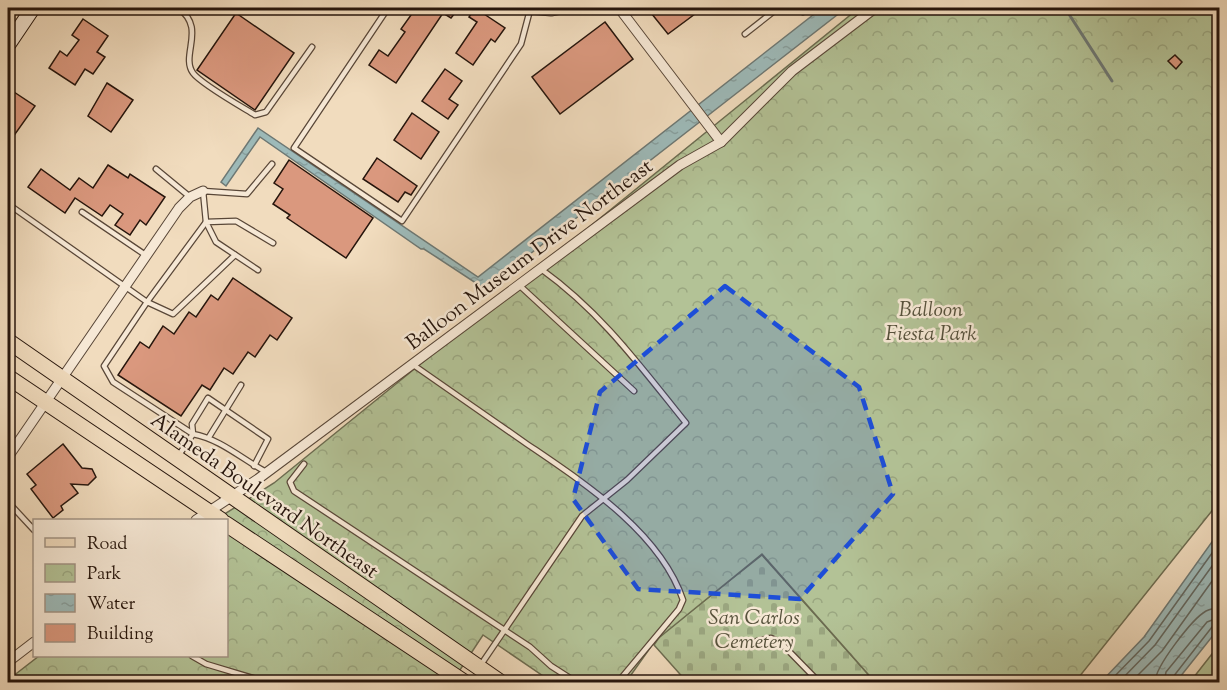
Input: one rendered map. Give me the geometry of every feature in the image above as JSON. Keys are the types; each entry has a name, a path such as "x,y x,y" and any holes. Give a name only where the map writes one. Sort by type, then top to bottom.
{"main road":[{"name":"Alameda Boulevard Northeast","path":"8,341 64,378 483,674"},
{"path":"8,377 209,518"},
{"name":"Alameda Boulevard Northeast","path":"228,525 460,682"}],"street":[{"path":"8,45 33,8"},
{"path":"525,9 551,11 565,8"},
{"path":"619,8 722,142"},
{"name":"Balloon Museum Drive Northeast","path":"209,518 232,496 680,165 722,142 792,71 875,8"},
{"path":"8,457 190,197 203,191"},
{"path":"8,662 33,643"},
{"path":"460,682 483,674"}],"lane":[{"path":"178,8 192,25 194,38 190,62 194,75 255,115 266,112 312,47"},
{"path":"388,8 294,148 402,221 521,44 525,9"},
{"path":"745,34 778,8"},
{"path":"803,12 809,8"},
{"path":"258,270 216,242 206,222 203,191 247,194 272,164"},
{"path":"156,169 190,197"},
{"path":"8,204 147,302 173,314 235,255"},
{"path":"82,212 147,256"},
{"path":"206,222 237,221 273,243"},
{"path":"206,222 147,302 104,366 112,382 193,434 209,437 266,472"},
{"path":"483,674 503,630 582,516 606,498 686,423 608,326 566,287 542,269"},
{"path":"519,285 634,391"},
{"path":"412,364 606,498 639,533 677,580 683,600 679,609 618,682"},
{"path":"209,437 241,386"},
{"path":"177,458 193,434 192,424 208,398 268,439 254,466"},
{"path":"304,464 291,482 294,491 530,647 551,666 576,682"},
{"path":"8,502 33,529"},
{"path":"758,641 771,638 781,643 819,682"},
{"path":"194,657 206,664 266,682"}],"highlighted area":[{"path":"725,286 859,387 893,494 800,599 638,589 573,499 600,392"}],"green space":[{"name":"Balloon Fiesta Park","path":"859,8 1219,8 1219,502 1075,682 875,682 762,554 655,641 626,682 552,682 483,635 452,682 8,682 38,657 228,657 228,519 217,519 274,483"},
{"name":"San Carlos Cemetery","path":"762,555 875,682 687,682 654,645 660,636"},
{"path":"1219,645 1219,682 1190,682"}],"water":[{"path":"822,8 846,8 485,289 421,249 260,137 226,186 221,182 258,128 478,277"},
{"path":"1219,532 1219,628 1176,682 1101,682 1144,637"}],"building":[{"path":"416,8 459,8 451,18 443,13 396,83 369,65 379,50 388,56 405,32 401,29"},
{"path":"475,8 505,28 495,42 491,39 473,65 456,53 477,22 469,17"},
{"path":"647,8 703,8 668,34"},
{"path":"236,13 294,53 255,110 197,70"},
{"path":"83,19 108,36 97,52 105,57 93,74 85,69 75,85 49,68 60,51 67,56 79,40 72,35"},
{"path":"605,22 633,59 560,114 532,77"},
{"path":"1175,55 1182,62 1176,69 1168,61"},
{"path":"445,69 462,81 449,99 458,105 448,119 422,101"},
{"path":"107,83 133,100 111,132 88,116"},
{"path":"14,92 35,106 8,144 8,102"},
{"path":"412,113 439,132 421,159 394,140"},
{"path":"377,158 417,186 411,195 405,192 398,202 363,179"},
{"path":"289,160 373,218 346,258 287,218 290,215 273,204 283,189 274,183"},
{"path":"108,165 128,178 130,174 165,197 146,225 140,220 130,235 115,225 123,214 110,205 102,216 75,198 65,213 28,187 41,169 70,190 79,178 93,188"},
{"path":"233,278 292,318 277,340 270,335 255,357 248,352 233,374 224,368 210,390 202,385 181,416 118,375 140,342 149,348 163,326 174,334 189,312 196,317 211,295 218,300"},
{"path":"63,444 82,468 92,469 96,477 88,485 71,484 78,493 61,506 63,510 53,518 31,489 36,485 27,474"}],"waterway":[{"path":"1065,8 1112,81"}]}
